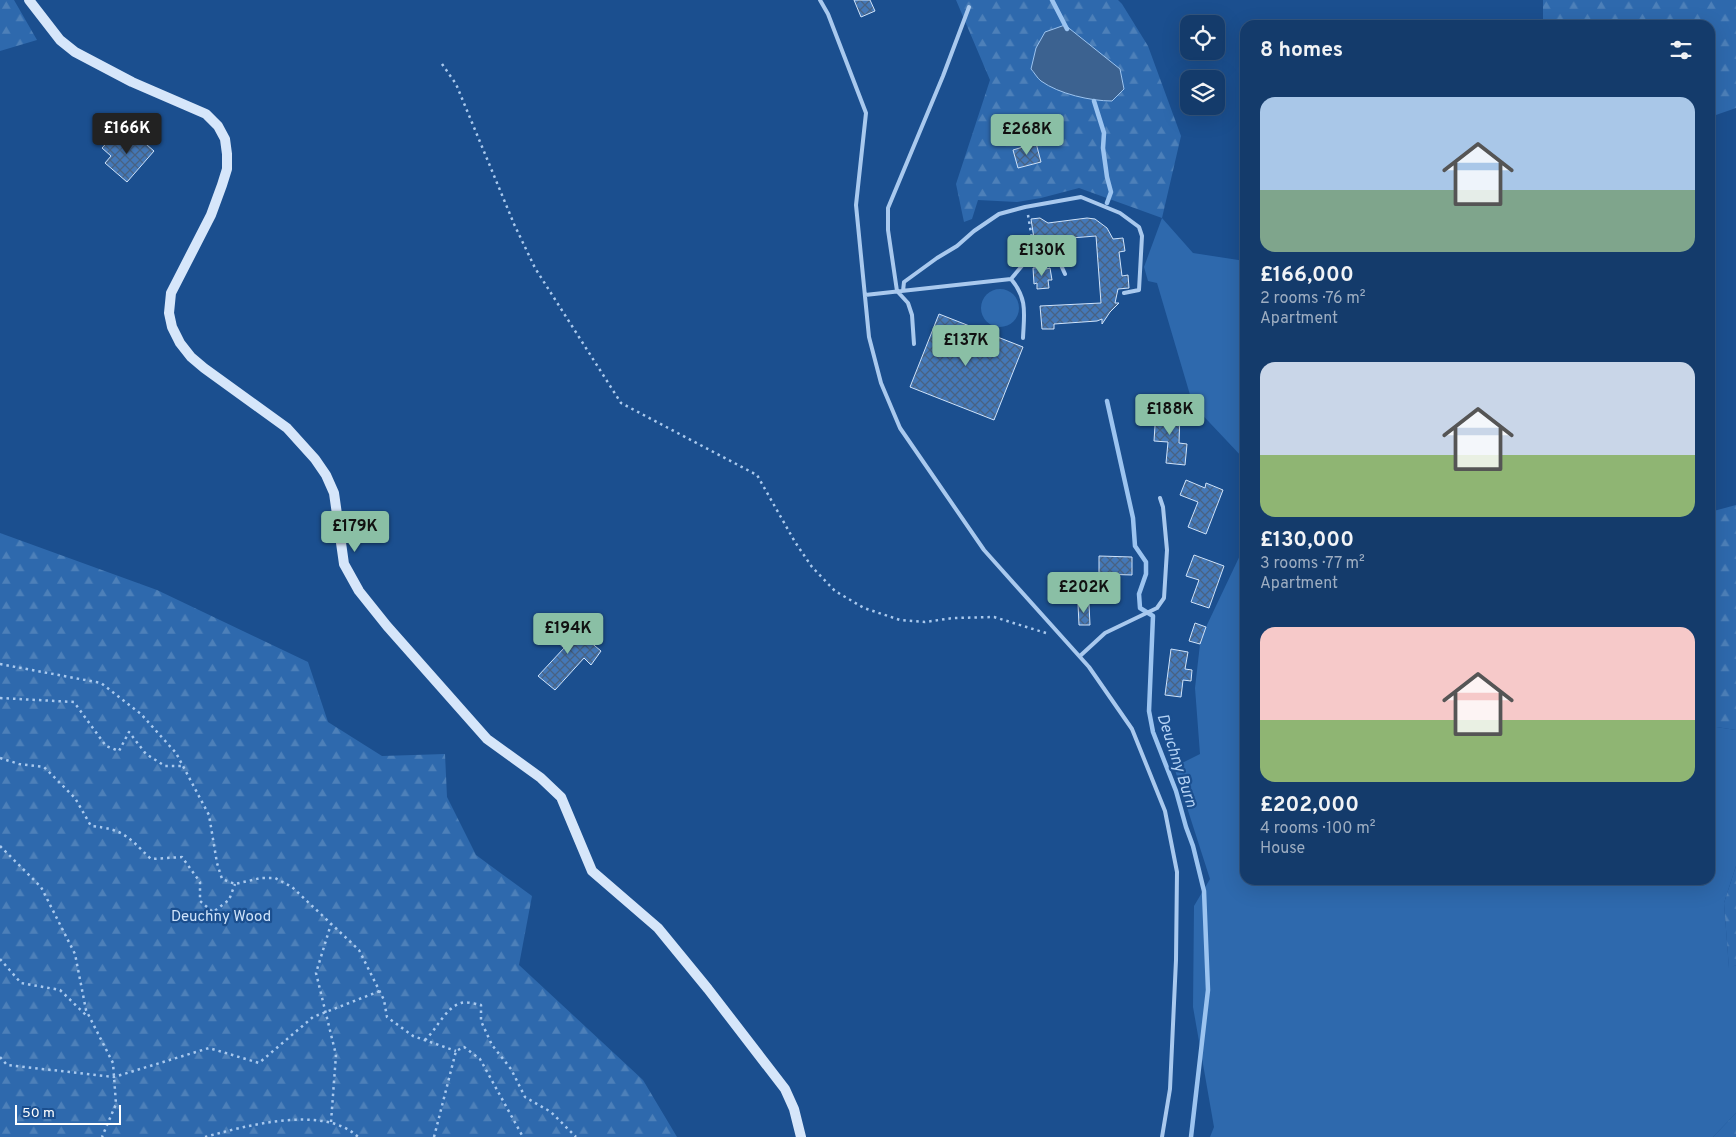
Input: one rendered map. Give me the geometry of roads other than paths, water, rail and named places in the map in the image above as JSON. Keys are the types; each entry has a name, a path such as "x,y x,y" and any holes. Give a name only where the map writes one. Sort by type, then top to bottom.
{"street":[{"path":"29,0 60,40 75,52 132,82 206,114 218,126 228,154 227,169 210,215 171,293 169,313 172,328 180,343 191,357 204,368 287,428 315,459 326,475 334,494 344,564 359,591 387,626 487,739 541,778 561,797 592,871 658,928 714,996 785,1089 794,1109 801,1137"}],"lane":[{"path":"820,0 828,14 866,113 856,205 869,337 881,383 900,428 984,550 1080,656 1132,729 1165,811 1177,872 1176,960 1170,1089 1162,1137"},
{"path":"914,344 912,315 908,303 897,291 888,230 888,208 943,76 969,7"},
{"path":"903,291 904,282 957,246 974,231 999,214 1025,207 1081,197 1120,213 1139,227 1142,236 1139,290 1124,294"},
{"path":"865,295 1011,279 1031,255 1044,248 1056,254 1065,274"},
{"path":"1011,279 1020,290 1024,302 1023,338"},
{"path":"1080,656 1105,633 1158,608 1164,598 1167,550 1163,507 1160,498"}],"waterway":[{"name":"Deuchny Burn","path":"1052,0 1067,29"},
{"path":"1094,101 1104,133 1103,148 1111,192 1107,203"},
{"name":"Deuchny Burn","path":"1107,401 1133,518 1135,546 1146,562 1146,574 1139,594 1140,608 1153,616 1149,711 1153,732 1176,791 1193,846 1204,891 1208,990 1191,1137"}],"park label":[{"name":"Deuchny Wood","path":"221,916"}]}
